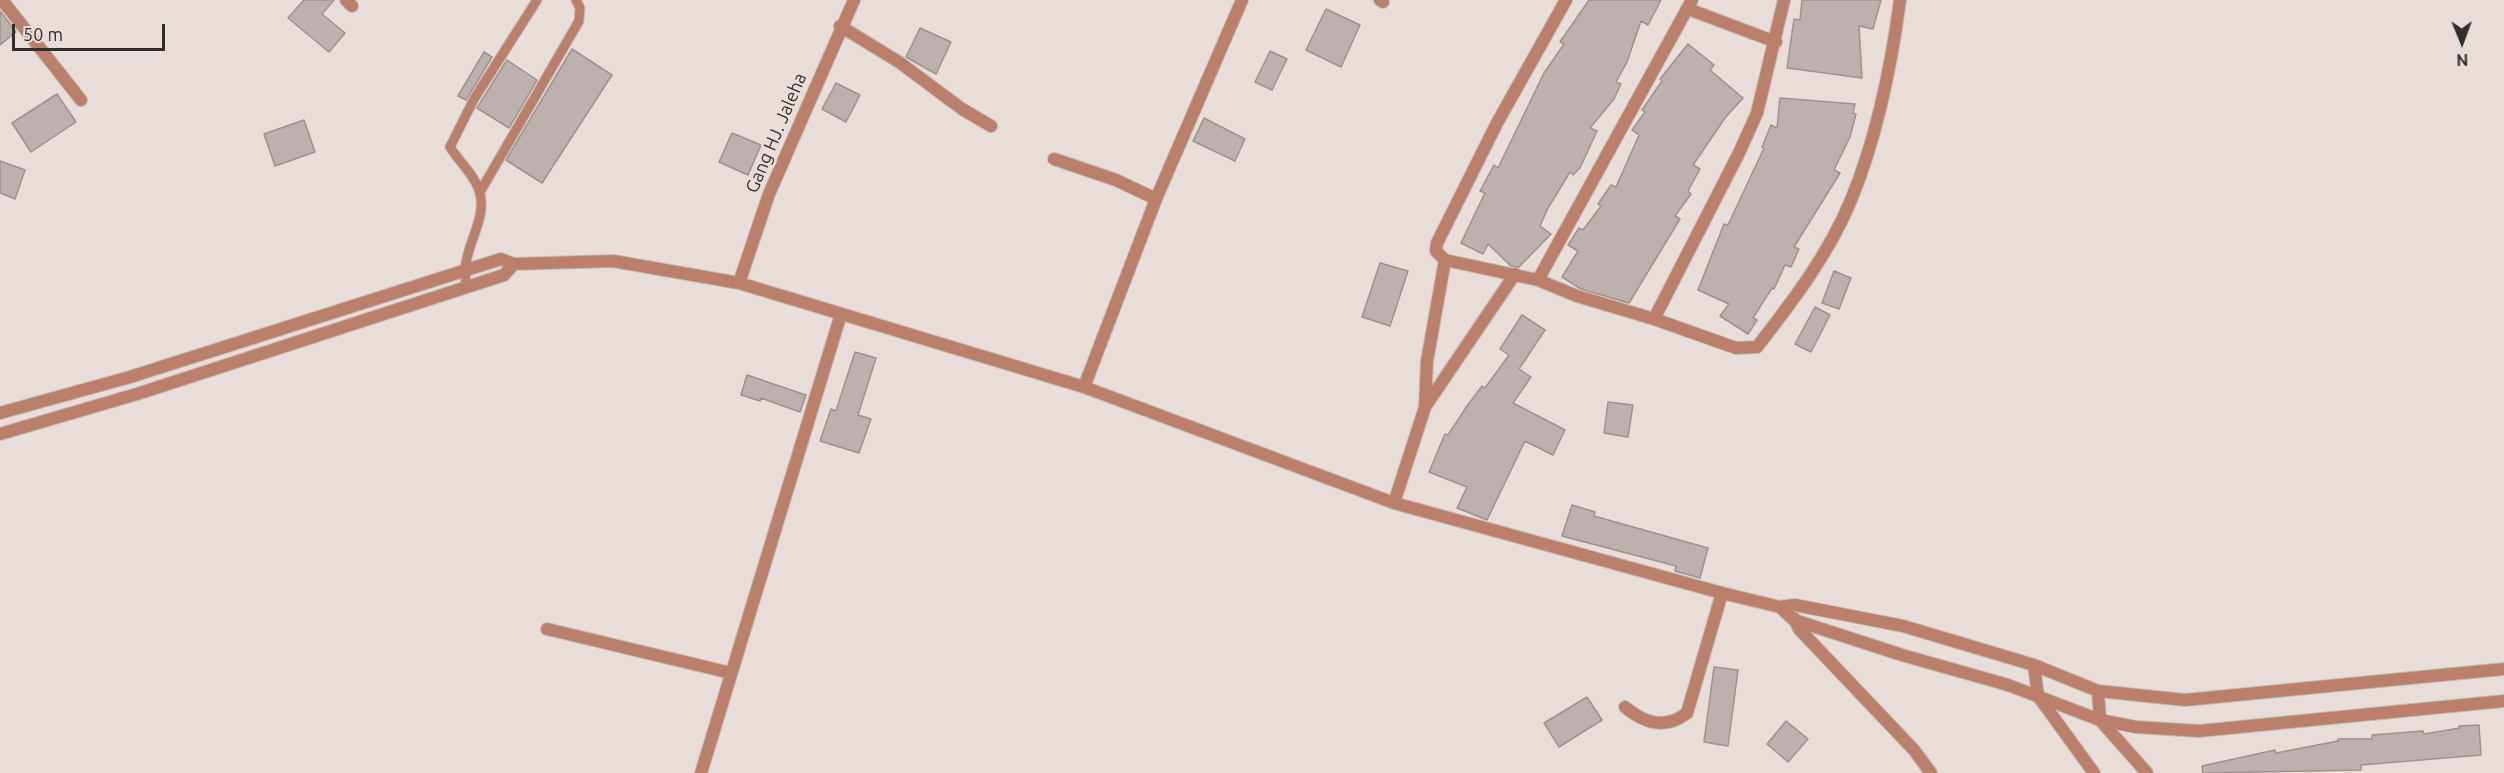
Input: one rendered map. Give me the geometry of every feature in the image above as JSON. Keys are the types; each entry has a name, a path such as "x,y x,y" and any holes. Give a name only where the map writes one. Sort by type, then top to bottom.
{"street":[{"path":"2,0 81,100"},
{"name":"Gang HJ. Jaleha","path":"739,283 770,194 840,26 854,0"},
{"path":"1084,387 1156,199 1242,0"},
{"path":"1566,0 1497,123 1437,243 1436,251 1445,260 1538,280 1577,296 1654,319 1736,348 1748,349 1757,347 1788,308 1818,262 1850,202 1893,53 1900,0"},
{"path":"1654,319 1757,113 1776,42 1784,0"},
{"path":"1538,280 1690,4 1776,42"},
{"path":"840,26 899,62 962,110 991,126"},
{"path":"1054,159 1116,180 1156,199"},
{"path":"0,414 130,377 501,259 514,264 613,261 739,283 1084,387 1394,502 1722,593 1780,607 1796,605 1902,626 2034,665 2098,691 2185,700 2504,669"},
{"path":"1394,502 1425,407 1427,361 1445,260"},
{"path":"0,434 137,394 504,275 514,264"},
{"path":"1425,407 1515,274"},
{"path":"701,773 841,314"},
{"path":"1625,707 1646,722 1677,720 1687,713 1722,593"},
{"path":"1794,620 1796,605"},
{"path":"1780,607 1914,750 1931,773"},
{"path":"1794,620 2038,696 2100,720 2136,727 2199,731 2504,701"},
{"path":"547,629 731,673"},
{"path":"2034,665 2038,696 2094,773"},
{"path":"2098,691 2100,720 2147,773"}],"lane":[{"path":"467,287 463,271 481,212 480,192 450,147 474,99 537,0"},
{"path":"480,192 579,21 580,9 576,0"}],"building":[{"path":"304,0 334,0 322,14 345,33 329,52 288,18"},
{"path":"1589,0 1661,0 1648,25 1641,21 1627,62 1616,82 1621,84 1614,99 1590,128 1597,131 1580,168 1573,175 1570,172 1548,208 1540,226 1551,234 1519,267 1511,266 1488,244 1483,254 1461,243 1485,193 1480,191 1494,165 1498,168 1544,73 1564,44 1560,42"},
{"path":"1802,0 1881,0 1873,29 1859,26 1862,78 1787,68 1794,19 1800,20"},
{"path":"1326,9 1360,25 1341,67 1306,50"},
{"path":"0,11 16,32 0,45"},
{"path":"920,28 951,42 936,74 906,57"},
{"path":"1688,44 1714,65 1710,70 1743,98 1725,118 1693,165 1700,169 1688,191 1691,194 1675,216 1680,219 1629,303 1581,289 1562,277 1578,251 1568,245 1579,228 1583,230 1601,206 1598,204 1611,185 1616,187 1639,135 1632,130 1645,112 1642,110 1662,81 1660,79"},
{"path":"572,49 612,75 542,183 506,160"},
{"path":"1270,51 1287,59 1272,90 1255,82"},
{"path":"484,52 492,57 466,100 458,96"},
{"path":"507,60 537,80 509,128 477,108"},
{"path":"836,83 860,95 846,122 822,109"},
{"path":"57,94 76,122 31,152 12,123"},
{"path":"1780,98 1855,104 1853,113 1856,114 1850,137 1834,170 1840,173 1794,247 1799,249 1791,267 1785,265 1774,289 1772,288 1753,318 1757,320 1748,334 1720,316 1729,304 1698,290 1724,224 1728,225 1764,148 1762,147 1771,125 1777,128"},
{"path":"1204,118 1245,139 1235,161 1193,141"},
{"path":"304,120 315,152 275,166 264,134"},
{"path":"732,133 761,145 748,175 719,162"},
{"path":"0,161 25,170 15,199 0,193"},
{"path":"1380,263 1408,271 1390,326 1362,317"},
{"path":"1834,271 1851,278 1839,309 1822,303"},
{"path":"1815,307 1830,315 1811,352 1795,344"},
{"path":"1522,315 1545,330 1519,369 1531,377 1513,403 1565,430 1553,455 1525,441 1487,520 1457,508 1467,487 1429,472 1445,434 1448,435 1482,386 1485,388 1509,355 1500,349"},
{"path":"855,352 876,358 858,415 871,419 859,453 820,441 831,409 836,411"},
{"path":"747,375 806,395 800,412 761,398 760,401 741,395"},
{"path":"1608,402 1633,405 1628,437 1604,433"},
{"path":"1572,505 1595,512 1594,516 1708,548 1700,578 1675,571 1676,566 1562,536"},
{"path":"1714,667 1738,670 1728,746 1704,742"},
{"path":"1587,697 1602,720 1559,747 1544,723"},
{"path":"1786,721 1808,739 1788,762 1767,744"},
{"path":"2479,725 2481,755 2361,765 2361,770 2203,773 2202,766 2275,750 2276,753 2338,741 2338,739 2372,739 2372,735 2423,731 2424,734 2460,728 2459,726"}]}
